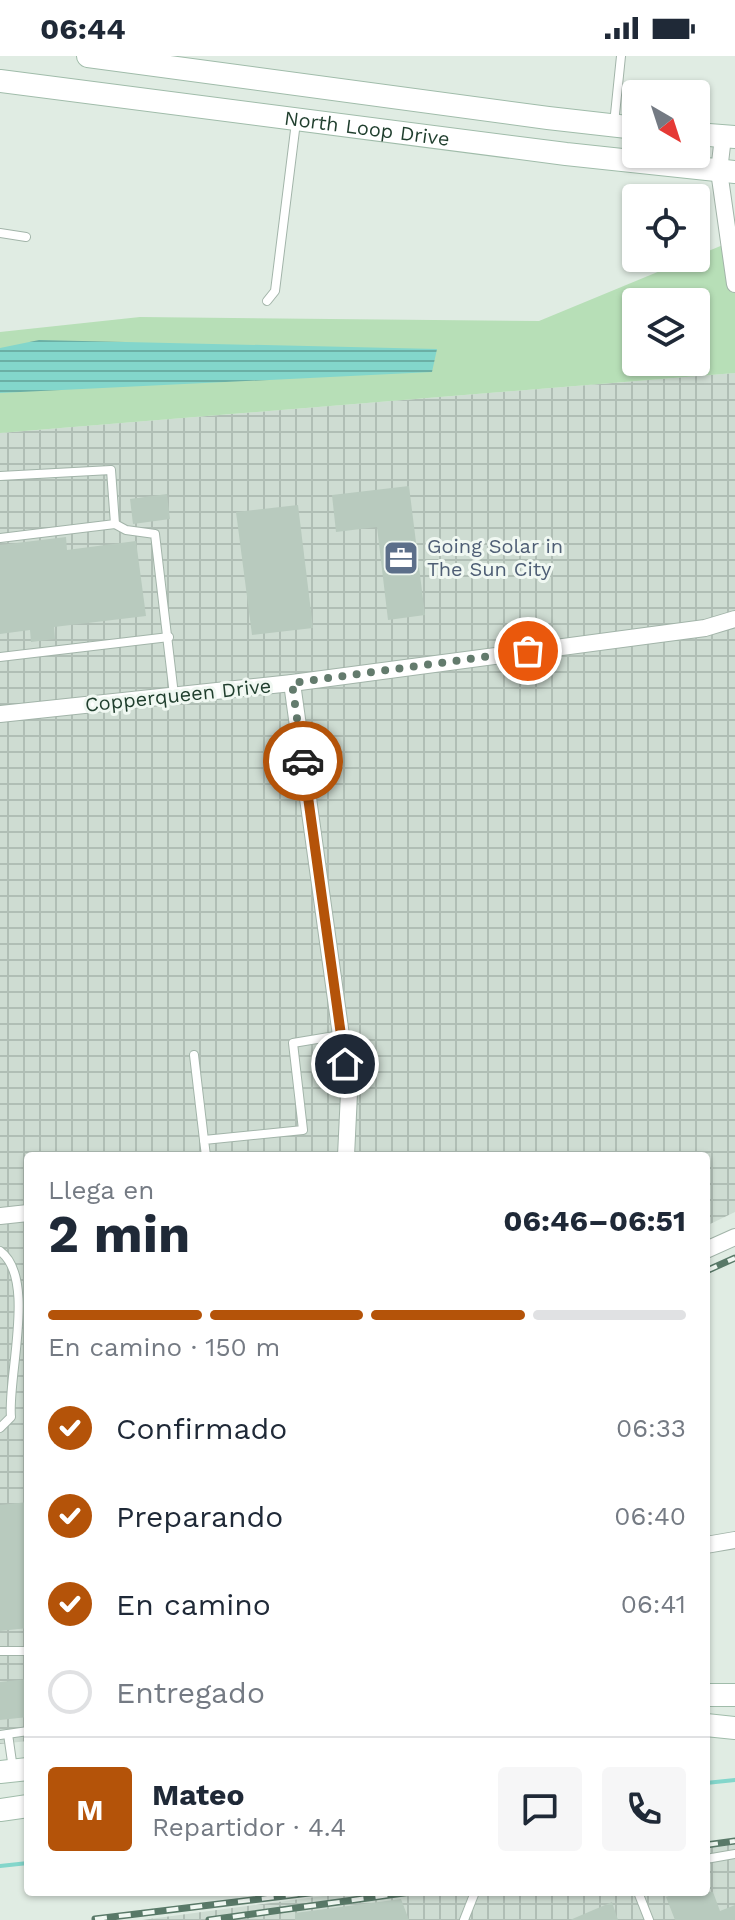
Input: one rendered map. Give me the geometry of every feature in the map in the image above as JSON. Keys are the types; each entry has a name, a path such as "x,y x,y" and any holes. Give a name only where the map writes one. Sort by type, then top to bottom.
{"main road":[{"name":"North Loop Drive","path":"88,56 622,126"},
{"name":"North Loop Drive","path":"0,81 727,172"},
{"path":"286,83 289,117"},
{"path":"710,1695 735,1695"},
{"path":"710,1725 735,1728"},
{"path":"0,1810 24,1807"}],"street":[{"path":"729,137 727,172 735,284"},
{"name":"Copperqueen Drive","path":"0,714 292,683 705,628 735,619"},
{"path":"292,683 349,1093 349,1152"},
{"path":"0,1216 24,1213"},
{"path":"710,1248 735,1237"},
{"path":"710,1544 735,1540"}],"lane":[{"path":"621,56 622,80"},
{"path":"267,301 275,291 289,117"},
{"path":"0,233 26,237"},
{"path":"0,476 111,470 115,524"},
{"path":"0,538 115,524 126,530 155,534 174,695"},
{"path":"0,657 169,637"},
{"path":"204,1140 303,1130 293,1043 341,1035"},
{"path":"194,1055 206,1152"},
{"path":"0,1251 16,1276 18,1325 11,1417 0,1428"},
{"path":"0,1651 24,1651"},
{"path":"14,1771 4,1735 24,1732"},
{"path":"710,1858 735,1854"},
{"path":"464,1920 473,1896"},
{"path":"640,1896 649,1920"}],"shaded area":[{"path":"735,373 735,1212 710,1224 710,1152 24,1152 24,1741 0,1744 0,433"},
{"path":"735,1841 735,1920 142,1920 323,1896 710,1896 710,1844"}],"green space":[{"path":"735,240 735,373 710,375 710,288 622,288 622,376 698,376 0,433 0,332 140,317 539,321 658,272 710,272 710,250"}],"water":[{"path":"39,340 437,349 432,372 0,393 0,348"}],"building":[{"path":"409,486 425,615 388,620 377,527 336,532 332,495"},
{"path":"167,494 170,519 133,524 130,499"},
{"path":"298,505 313,628 252,635 236,512"},
{"path":"66,537 67,550 136,541 146,616 54,627 55,639 31,642 30,630 0,634 0,545"},
{"path":"24,1502 24,1628 0,1631 0,1505"},
{"path":"24,1679 24,1717 0,1720 0,1682"},
{"path":"713,1892 720,1911 735,1905 735,1920 675,1920 666,1897 710,1896"},
{"path":"401,1899 409,1920 295,1920 295,1913"},
{"path":"612,1902 618,1920 570,1920"}],"waterway":[{"path":"710,1783 735,1780"},
{"path":"0,1866 24,1863"}],"railway":[{"path":"710,1269 735,1258"},
{"path":"710,1844 735,1841"},
{"path":"95,1919 284,1896"},
{"path":"209,1920 382,1896"}],"way so far":[{"path":"303,761 292,683 528,651"}],"place":[{"name":"Going Solar in The Sun City","path":"401,558"}],"route":[{"path":"303,761 345,1064"}]}
